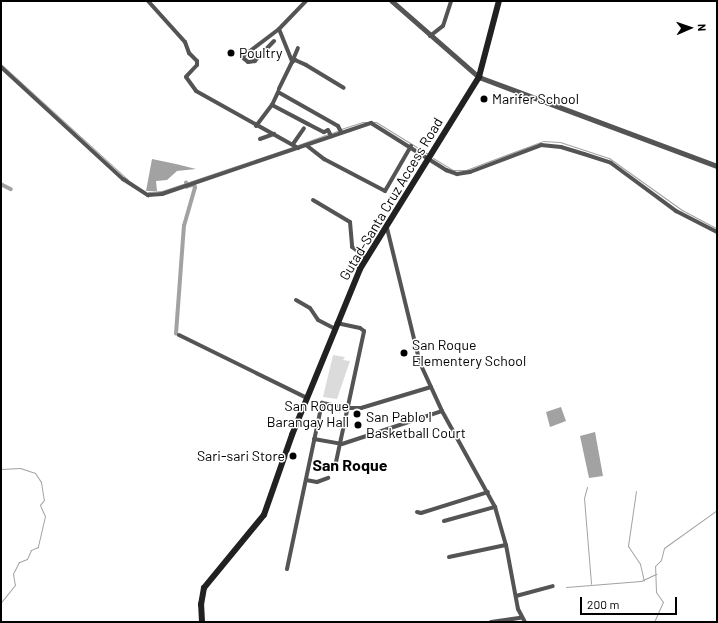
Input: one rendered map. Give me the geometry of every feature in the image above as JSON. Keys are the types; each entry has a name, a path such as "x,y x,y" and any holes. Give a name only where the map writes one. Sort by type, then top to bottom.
{"main road":[{"name":"Gutad-Santa Cruz Access Road","path":"202,622 200,605 204,588 264,516 335,326 367,258 387,228 479,77 498,1"}],"street":[{"path":"148,1 185,42 189,53 197,61 197,65 186,77 196,91 256,126 274,134 298,148"},
{"path":"274,41 255,61 248,62 242,57 279,29 306,1"},
{"path":"392,1 430,36 479,77 717,166"},
{"path":"430,36 442,26 451,1"},
{"path":"279,29 292,62"},
{"path":"279,89 298,48"},
{"path":"292,62 295,60 306,65 344,88"},
{"path":"1,66 139,191 148,195 162,194 370,122 411,146 446,170 457,174 470,172 541,145 561,146 611,163 676,211 717,232"},
{"path":"256,126 272,105 278,92 338,126 341,132"},
{"path":"272,105 324,132 328,130 332,136"},
{"path":"293,144 304,128"},
{"path":"260,139 274,134"},
{"path":"306,145 324,159 385,191 411,146"},
{"path":"313,200 350,222 352,247 367,258"},
{"path":"387,228 414,342 442,411 495,507 506,545 521,618 525,622"},
{"path":"296,300 310,308 318,320 335,326 360,328 364,331 342,444 336,462"},
{"path":"179,335 307,398"},
{"path":"287,569 322,403 348,408 380,403 432,387"},
{"path":"314,439 342,444 442,411"},
{"path":"306,480 317,482 328,478"},
{"path":"417,512 421,513 488,492"},
{"path":"444,521 495,507"},
{"path":"449,557 506,545"},
{"path":"516,596 553,586"},
{"path":"491,622 521,618"}],"shaded area":[{"path":"152,159 196,169 177,171 167,180 156,181 157,191 146,191"},
{"path":"333,355 345,357 343,360 350,361 337,399 323,397"},
{"path":"561,407 566,421 550,427 546,412"},
{"path":"595,432 603,476 589,478 580,436"}],"waterway":[{"path":"1,64 128,180"},
{"path":"341,129 362,122 376,122 428,154"},
{"path":"332,133 339,130"},
{"path":"298,145 328,134"},
{"path":"433,158 453,170 466,170 543,141 560,142 609,158 682,210 717,229"},
{"path":"148,192 162,191 293,147"},
{"path":"176,334 184,226 195,188 194,185 187,187 186,183"},
{"path":"1,184 11,189"},
{"path":"1,469 20,468 35,473 41,482 44,500 40,505 45,516 38,547 31,550 27,559 19,562 13,574 15,585 1,602"},
{"path":"587,487 584,498 591,584"},
{"path":"636,491 628,546 640,564 644,581"},
{"path":"654,622 663,602 656,592 655,566 661,560 664,548 717,510"},
{"path":"566,587 641,581 656,574"}],"place":[{"name":"Poultry","path":"231,53"},
{"name":"Marifer School","path":"484,99"},
{"name":"San Roque Elementery School","path":"404,353"},
{"name":"San Roque Barangay Hall","path":"357,414"},
{"name":"San Pablo I Basketball Court","path":"358,425"},
{"name":"Sari-sari Store","path":"293,456"}],"district":[{"name":"San Roque","path":"350,465"}]}
